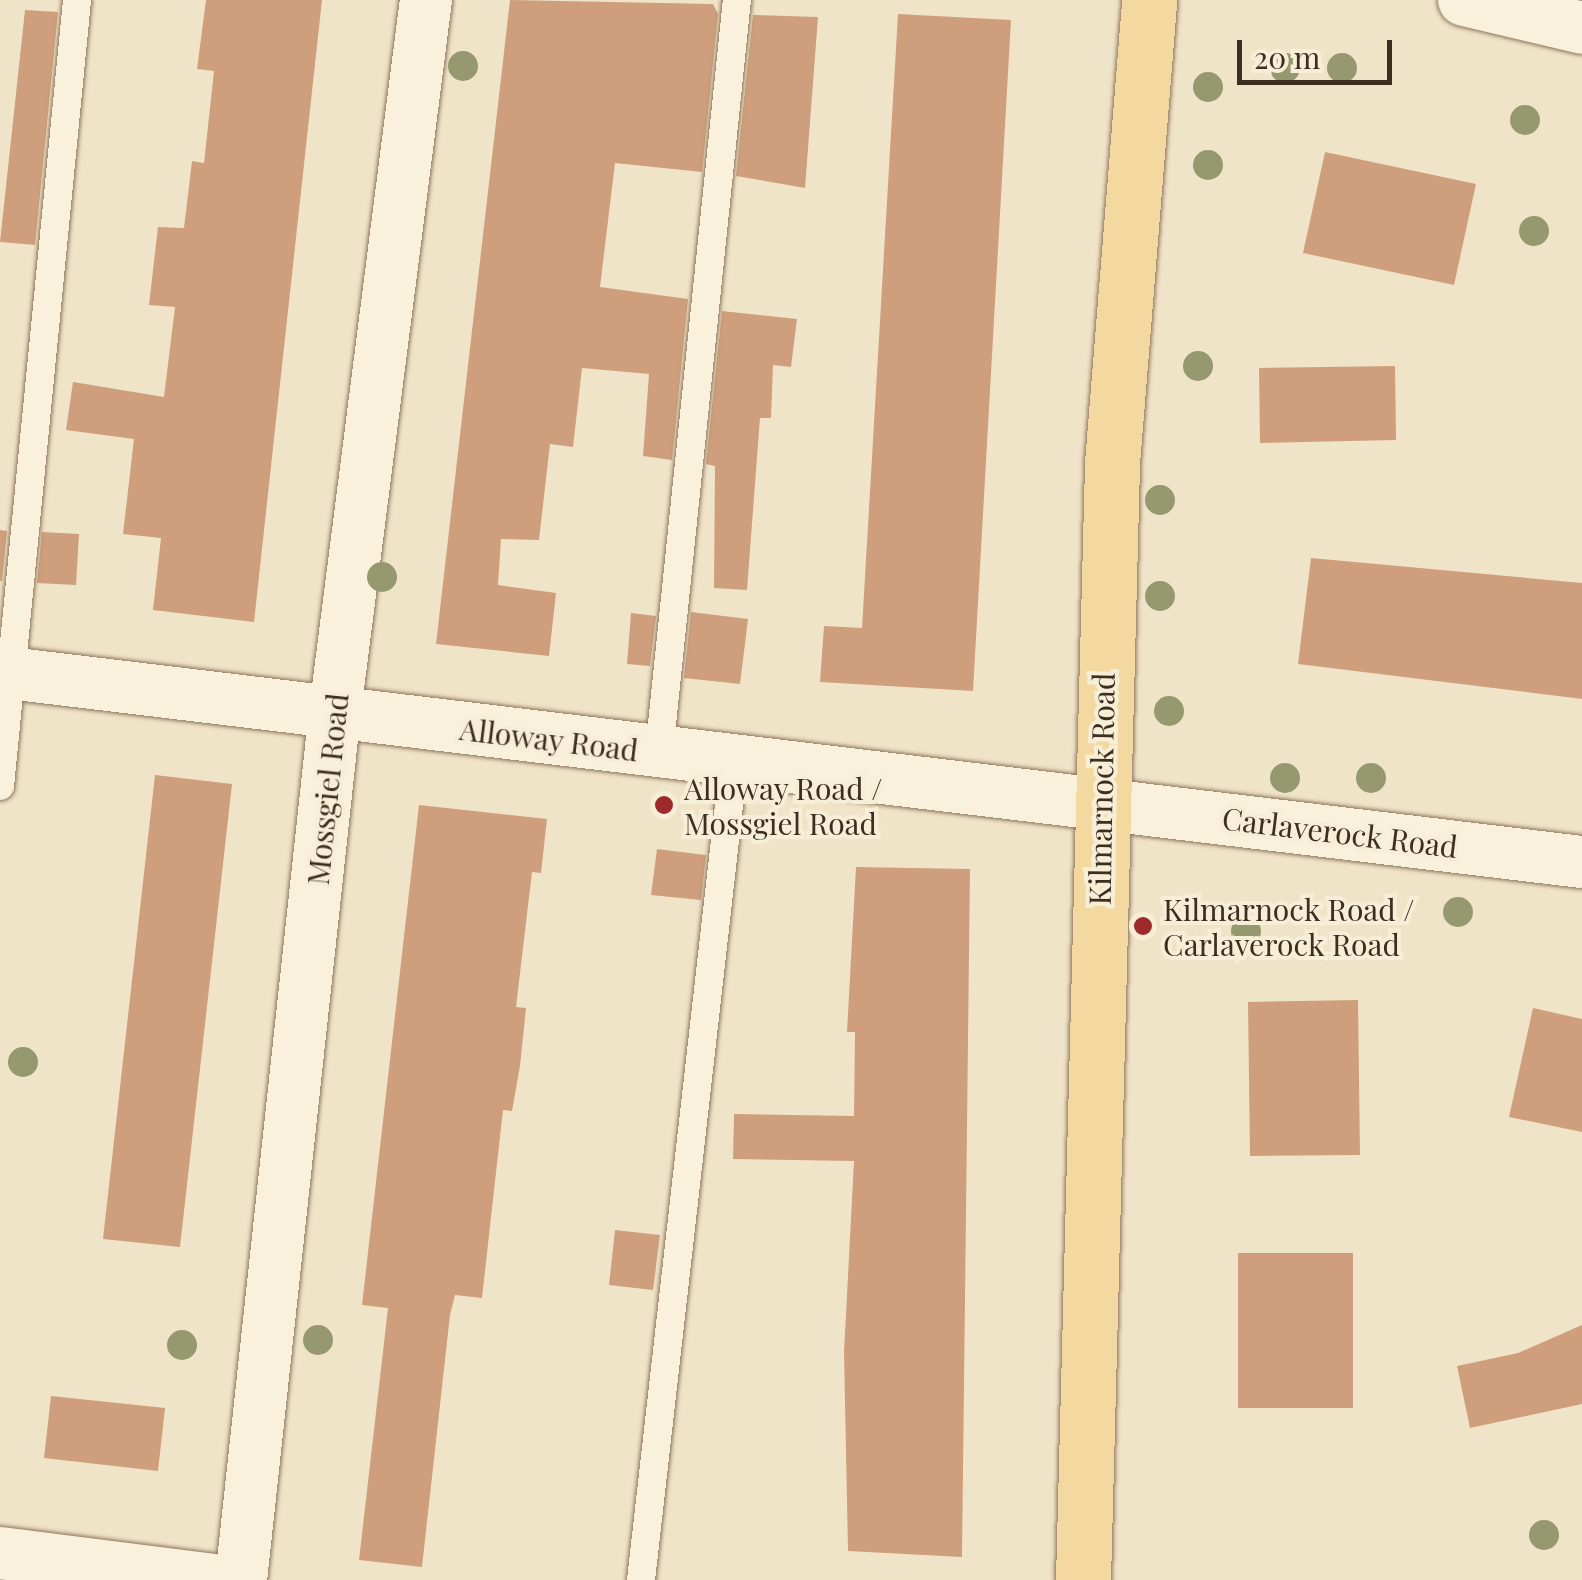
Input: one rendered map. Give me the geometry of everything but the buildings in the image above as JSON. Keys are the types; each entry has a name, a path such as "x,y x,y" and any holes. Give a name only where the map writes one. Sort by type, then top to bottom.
{"main road":[{"name":"Kilmarnock Road","path":"1083,1580 1098,802 1112,462 1148,0"}],"street":[{"name":"Mossgiel Road","path":"241,1580 335,711 426,0"},
{"path":"1464,0 1582,28"},
{"name":"Alloway Road","path":"7,673 734,762 1098,802"},
{"name":"Carlaverock Road","path":"1098,802 1582,862"},
{"path":"0,1552 214,1580"}],"lane":[{"path":"0,786 7,673 77,0"},
{"path":"659,753 737,0"},
{"path":"641,1580 734,762"}],"place":[{"name":"Alloway Road / Mossgiel Road","path":"664,805"},
{"name":"Kilmarnock Road / Carlaverock Road","path":"1143,926"}]}
